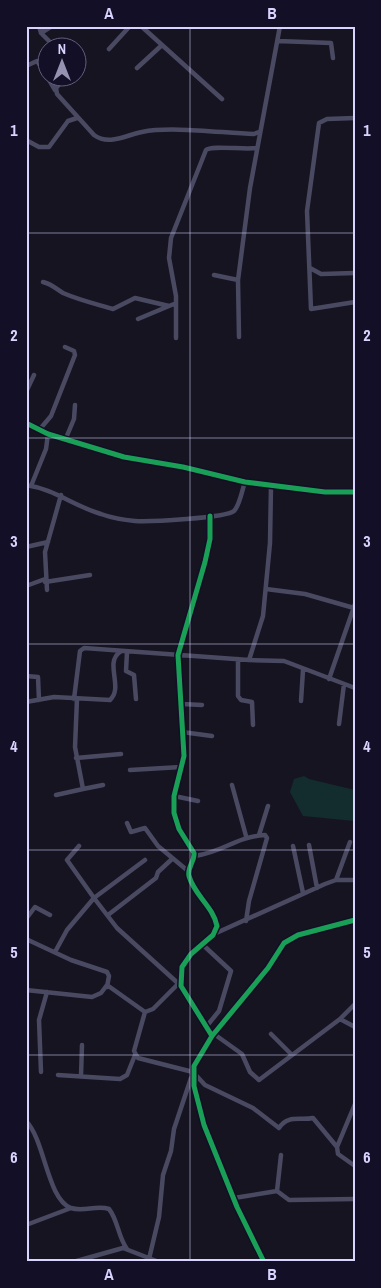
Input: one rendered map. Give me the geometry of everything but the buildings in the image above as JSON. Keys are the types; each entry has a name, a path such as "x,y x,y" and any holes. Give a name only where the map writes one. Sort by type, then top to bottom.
{"street":[{"path":"39,26 41,33 46,38"},
{"path":"41,33 52,26"},
{"path":"109,49 130,26"},
{"path":"141,26 222,99"},
{"path":"240,337 238,280 256,148 280,26"},
{"path":"278,41 331,44 333,58"},
{"path":"137,68 162,45"},
{"path":"26,66 37,61 38,62"},
{"path":"56,90 77,118 94,135 105,140 119,139 154,130 254,134 259,132"},
{"path":"26,140 39,147 49,148 68,121 77,118"},
{"path":"355,118 324,119 318,126 307,204 309,288 312,310 336,303 355,302"},
{"path":"176,338 172,305 176,296 169,258 171,238 206,150 213,146 237,150 256,148"},
{"path":"310,268 321,274 355,273"},
{"path":"214,275 238,280"},
{"path":"43,282 52,284 60,292 113,309 135,298 172,305"},
{"path":"138,319 172,305"},
{"path":"40,429 51,416 74,355 74,351 65,347"},
{"path":"26,392 34,375"},
{"path":"66,438 74,419 75,405"},
{"path":"26,422 48,434 124,457 183,467 270,486 325,492 355,492"},
{"path":"48,434 46,449 29,486 39,486 88,510 123,519 136,521 210,516 234,511 245,482"},
{"path":"250,660 263,616 270,543 270,486"},
{"path":"47,590 44,558 61,496"},
{"path":"195,856 176,823 174,812 174,796 184,756 178,655 205,562 210,539 210,516"},
{"path":"26,547 48,542"},
{"path":"26,586 45,580 90,575"},
{"path":"266,589 305,594 354,606 352,618 329,679"},
{"path":"83,789 76,758 75,725 80,651 84,648 250,660 280,660 355,688"},
{"path":"26,702 54,697 76,699 112,698 116,690 113,663 116,655 120,652"},
{"path":"127,652 126,671 134,675 136,699"},
{"path":"238,659 238,696 241,700 252,702 253,725"},
{"path":"301,701 303,670"},
{"path":"26,676 38,678 39,700"},
{"path":"339,724 344,684"},
{"path":"182,704 202,705"},
{"path":"182,732 212,736"},
{"path":"76,758 121,754"},
{"path":"130,770 181,767"},
{"path":"56,795 103,785"},
{"path":"232,785 246,836"},
{"path":"174,796 198,801"},
{"path":"259,835 268,806"},
{"path":"127,824 131,832 145,828 158,846 188,871"},
{"path":"195,856 218,851 246,836 265,834 267,838 249,901 246,921"},
{"path":"336,880 350,842"},
{"path":"309,845 317,888"},
{"path":"79,846 67,860 94,898 117,928 180,984 206,1028 213,1035 242,1054 247,1068 257,1080 262,1079 340,1019 355,1004"},
{"path":"293,846 303,893"},
{"path":"195,856 188,871 190,879 216,922 213,935"},
{"path":"108,915 156,878 159,870 172,859"},
{"path":"55,952 63,935 94,898 145,860"},
{"path":"145,1012 153,1009 180,984 182,967 191,954 213,935 303,893 336,880 355,880"},
{"path":"26,919 35,907 50,915"},
{"path":"149,1259 159,1217 163,1175 171,1151 174,1130 193,1072 213,1035 268,968 277,950 288,940 298,935 355,920"},
{"path":"26,939 71,960 106,972 109,976 107,987 98,995 92,997 26,990"},
{"path":"202,944 231,971 219,1012 206,1028"},
{"path":"107,987 112,987 145,1012"},
{"path":"41,1072 39,1020 47,992"},
{"path":"58,1075 124,1078 130,1069 135,1055 134,1051 145,1012"},
{"path":"340,1019 355,1027"},
{"path":"271,1034 292,1055"},
{"path":"81,1076 82,1045"},
{"path":"135,1055 151,1062 193,1072 205,1085 253,1108 279,1128 282,1124 297,1117 313,1119 337,1147 342,1158 355,1166"},
{"path":"193,1072 194,1086 204,1125 234,1198 264,1262"},
{"path":"337,1147 355,1104"},
{"path":"26,1121 37,1136 50,1179 64,1202 71,1208"},
{"path":"277,1191 281,1155"},
{"path":"234,1198 277,1191 289,1200 355,1199"},
{"path":"26,1225 71,1208 100,1207 109,1209 127,1249"},
{"path":"73,1262 123,1248 159,1262"}],"green space":[{"path":"304,776 309,779 355,790 354,821 303,816 290,792 294,779"}],"cycle path":[{"path":"26,423 48,434 124,457 183,467 245,482 325,492 355,492"},
{"path":"210,516 210,539 205,562 178,655 184,756 174,796 174,813 179,829 194,853 189,873 191,883 212,912 217,926 213,935 191,954 182,967 181,986 212,1036"},
{"path":"264,1262 237,1207 204,1125 194,1086 194,1066 212,1036 268,968 284,943 298,935 355,920"}]}
